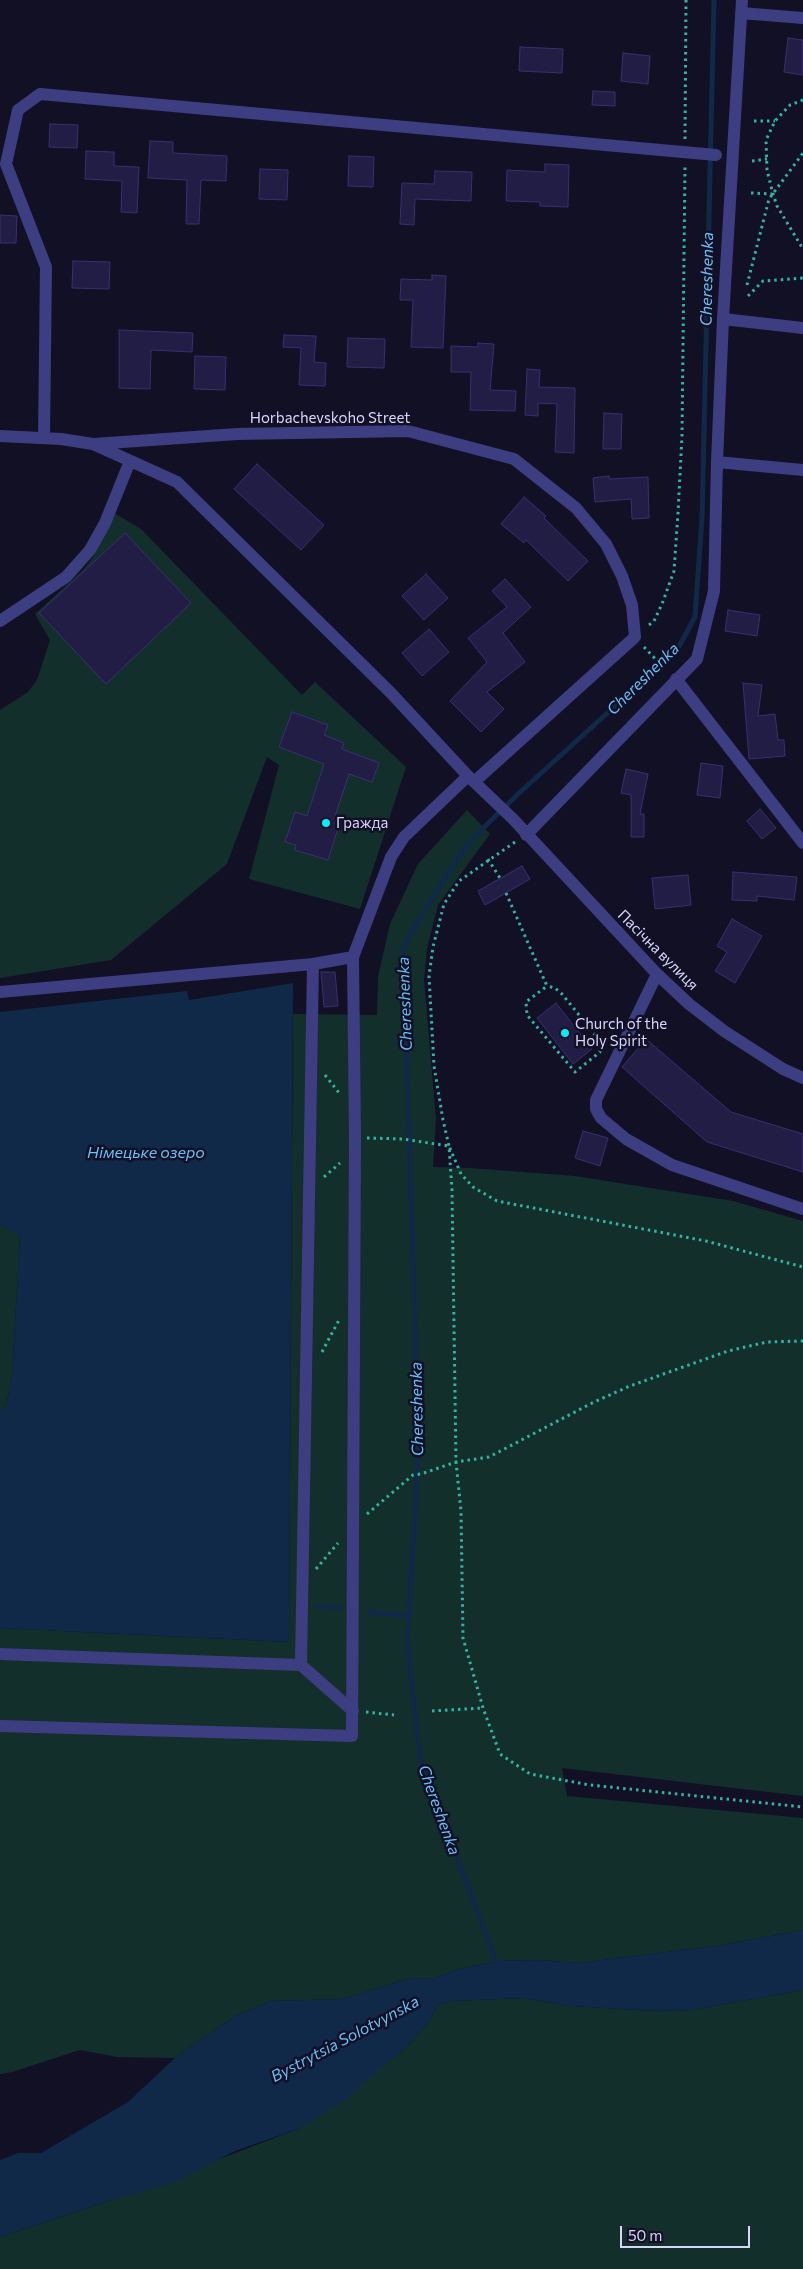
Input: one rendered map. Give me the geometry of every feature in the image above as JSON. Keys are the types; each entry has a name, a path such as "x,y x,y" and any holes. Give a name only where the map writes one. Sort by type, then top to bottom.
{"street":[{"path":"526,835 672,675 697,659 714,591 723,319 742,6 803,18"},
{"path":"44,438 46,267 3,165 18,110 40,94 716,155"},
{"path":"723,319 803,328"},
{"name":"Horbachevskoho Street","path":"93,444 237,434 408,431 514,459 576,508 606,544 622,576 629,598 635,637"},
{"path":"0,436 44,438 93,444"},
{"name":"Пасічна вулиця","path":"93,444 177,482 391,693 471,779 513,819 657,974 689,1004 724,1031 783,1069 803,1078"},
{"path":"0,621 66,577 90,550 105,523 130,461"},
{"path":"717,462 803,470"},
{"path":"0,1726 352,1736 355,1144 353,957 391,857 404,837 635,637"},
{"path":"672,675 803,843"},
{"path":"0,992 313,964 353,957"},
{"path":"301,1665 313,964"},
{"path":"657,974 596,1100 596,1109 602,1118 626,1139 672,1165 803,1209"},
{"path":"0,1654 301,1665 353,1711"}],"path":[{"path":"672,675 635,637 654,621 674,571 682,436 689,153 686,0"},
{"path":"803,100 790,105 775,121 766,140 767,170 777,206 803,249"},
{"path":"754,121 775,121"},
{"path":"747,285 769,199 803,153"},
{"path":"752,161 767,159"},
{"path":"751,193 773,194"},
{"path":"748,296 763,281 803,278"},
{"path":"526,835 488,859 459,881 444,904 433,947 429,976 434,1066 442,1120 449,1146 461,1174 473,1187 497,1201 706,1241 803,1267"},
{"path":"488,859 500,878"},
{"path":"506,892 547,986"},
{"path":"547,986 555,988 562,994 601,1042 600,1052 575,1072 527,1015 526,1002 547,986"},
{"path":"311,1057 355,1115"},
{"path":"309,1191 355,1144 403,1139 449,1146"},
{"path":"449,1146 452,1190 456,1462 461,1511 464,1638 483,1708 500,1754 530,1774 590,1786 803,1807"},
{"path":"319,1358 341,1316"},
{"path":"413,1475 456,1462 488,1457 594,1402 728,1351 767,1342 803,1341"},
{"path":"432,1712 483,1708"},
{"path":"353,1711 394,1716"}],"green space":[{"path":"114,513 141,529 302,695 315,682 406,767 360,909 249,879 279,765 267,757 227,864 111,960 0,978 0,710 28,692 37,680 50,640 35,614 84,569 94,556"},
{"path":"467,810 490,834 438,905 427,948 424,980 436,1119 433,1167 575,1176 733,1201 803,1221 803,1796 562,1768 567,1796 803,1818 803,1930 723,1945 579,1963 539,1960 498,1961 456,1970 436,1978 407,1979 343,1999 271,2001 235,2016 175,2058 117,2057 80,2050 12,2072 0,2074 0,1628 289,1642 293,1014 377,1015 378,977 390,924 418,864"},
{"path":"0,1225 5,1226 20,1236 12,1376 6,1406 0,1411"},
{"path":"803,1990 803,2269 0,2269 0,2237 112,2200 298,2129 405,2049 430,2020 437,2005 452,2001 524,1998 570,2006 657,2011 692,2010"}],"water":[{"name":"Німецьке озеро","path":"293,983 289,1642 0,1628 0,1411 6,1406 12,1376 20,1237 5,1226 0,1225 0,1012 187,991 189,1000"},
{"name":"Bystrytsia Solotvynska","path":"803,1930 803,1990 692,2010 657,2011 570,2006 524,1998 452,2001 437,2005 430,2020 405,2049 342,2102 298,2129 235,2151 175,2182 112,2200 0,2237 0,2160 18,2153 41,2153 128,2102 175,2058 235,2016 271,2001 343,1999 407,1979 436,1978 456,1970 498,1961 539,1960 579,1963 723,1945"}],"building":[{"path":"788,38 803,40 803,75 784,72"},
{"path":"520,47 563,49 562,73 519,71"},
{"path":"623,53 650,56 648,84 621,81"},
{"path":"593,91 615,92 615,106 592,105"},
{"path":"50,124 78,125 77,148 49,147"},
{"path":"150,141 173,142 173,153 227,156 226,181 201,180 199,224 186,224 187,180 148,178"},
{"path":"86,151 114,152 114,166 139,167 137,213 121,212 122,181 85,179"},
{"path":"349,156 374,157 373,187 348,186"},
{"path":"545,164 569,165 568,207 540,206 540,202 506,201 507,170 545,172"},
{"path":"260,169 288,170 287,200 259,199"},
{"path":"435,171 472,172 471,201 415,199 414,225 400,224 402,183 434,184"},
{"path":"0,215 17,216 16,243 0,243"},
{"path":"73,261 110,262 109,289 72,288"},
{"path":"432,275 446,276 443,348 411,347 413,300 400,300 401,279 432,280"},
{"path":"119,330 193,333 192,352 151,350 150,389 119,388"},
{"path":"284,335 316,336 314,362 326,363 325,386 299,385 301,348 283,347"},
{"path":"348,338 385,339 384,368 347,367"},
{"path":"478,343 494,344 490,390 516,391 515,411 470,410 471,372 451,372 451,346 478,347"},
{"path":"195,356 226,357 225,390 194,389"},
{"path":"527,369 540,370 539,387 575,388 574,453 555,452 557,404 538,403 538,416 525,415"},
{"path":"604,413 622,414 621,449 603,449"},
{"path":"257,464 324,525 301,550 234,489"},
{"path":"609,476 609,479 648,477 649,518 632,519 631,499 595,502 593,478"},
{"path":"524,497 546,516 544,518 588,561 568,581 526,540 524,543 501,524"},
{"path":"125,533 191,603 106,684 39,613"},
{"path":"426,574 448,598 424,620 402,596"},
{"path":"505,579 531,607 503,633 525,662 487,692 504,709 481,732 450,701 487,662 468,638 507,607 492,591"},
{"path":"728,610 760,615 757,636 725,631"},
{"path":"429,629 449,652 422,676 402,653"},
{"path":"743,683 762,685 758,716 775,714 778,740 784,740 785,756 749,759"},
{"path":"292,712 328,725 324,735 344,743 342,749 379,763 372,782 349,774 335,816 341,819 328,860 295,850 296,845 285,842 295,812 307,816 324,764 279,747"},
{"path":"701,763 723,766 720,798 697,795"},
{"path":"626,769 648,774 640,814 644,814 644,837 631,837 631,795 621,793"},
{"path":"760,809 776,828 762,839 747,821"},
{"path":"522,866 530,879 485,905 478,891"},
{"path":"733,872 797,877 794,900 757,896 757,901 732,900"},
{"path":"688,875 691,905 655,909 652,878"},
{"path":"732,919 762,936 735,983 715,971 727,952 717,946"},
{"path":"321,972 335,972 338,1006 324,1007"},
{"name":"Church of the Holy Spirit","path":"556,1003 592,1049 573,1064 537,1018"},
{"path":"646,1039 731,1112 803,1134 803,1172 707,1142 622,1067"},
{"path":"583,1131 608,1138 600,1166 575,1158"}],"waterway":[{"name":"Chereshenka","path":"498,1967 420,1758 407,1640 419,1449 403,947 440,885 470,841 518,794 677,650 695,617 702,518 714,0"},
{"path":"317,1606 340,1608"},
{"path":"369,1612 409,1616"}],"place":[{"name":"Гражда","path":"326,823"},
{"name":"Church of the Holy Spirit","path":"565,1033"}]}
